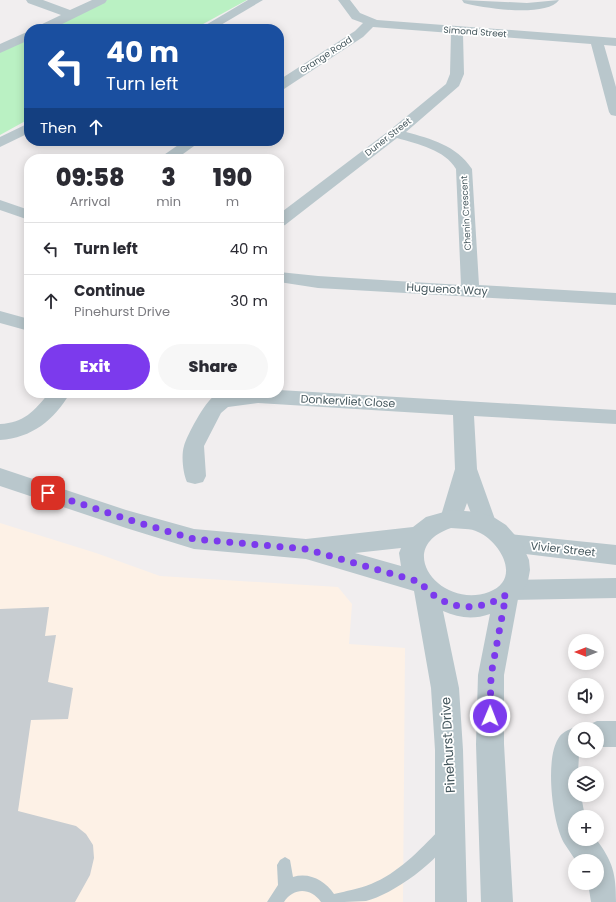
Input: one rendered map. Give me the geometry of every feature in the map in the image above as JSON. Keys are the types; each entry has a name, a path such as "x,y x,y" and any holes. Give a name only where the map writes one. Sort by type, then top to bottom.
{"street":[{"path":"32,0 71,14"},
{"path":"52,24 101,0"},
{"path":"214,24 257,0"},
{"name":"Simond Street","path":"344,0 356,16 371,23 457,31 616,42"},
{"path":"468,0 480,3 537,7 547,5 553,0"},
{"name":"Grange Road","path":"284,83 359,34 371,23"},
{"name":"Duner Street","path":"284,218 447,91 455,82 457,74 457,31"},
{"path":"0,49 24,37"},
{"path":"597,41 616,112"},
{"path":"0,143 24,130"},
{"name":"Chenin Crescent","path":"395,133 446,151 461,163 464,169 470,290"},
{"path":"174,154 186,146"},
{"path":"0,205 24,213"},
{"name":"Huguenot Way","path":"284,278 312,282 616,299"},
{"path":"0,317 24,324"},
{"path":"0,432 16,431 36,422 56,398"},
{"name":"Donkervliet Close","path":"195,476 194,446 213,408 222,401 238,398"},
{"name":"Donkervliet Close","path":"284,398 616,417"},
{"path":"464,408 466,469 486,525"},
{"path":"451,519 466,469"},
{"path":"0,477 126,519 194,539 306,549 419,536"},
{"path":"423,586 414,571 412,558 414,546 419,536 433,525 451,519 471,520 486,525 499,532 509,543 516,555 518,567 516,579 508,593 491,675 490,744 497,902"},
{"name":"Vivier Street","path":"509,543 616,555"},
{"path":"306,549 423,586 441,600 458,606 476,608 492,604 508,593 616,588"},
{"name":"Pinehurst Drive","path":"423,586 445,688 449,750 451,902"},
{"path":"604,734 616,734"},
{"path":"568,747 564,763 569,810"},
{"path":"604,889 606,902"}],"lane":[{"path":"335,902 361,897 388,885 418,863 451,829"},
{"path":"285,865 286,888"},
{"path":"276,902 279,895 286,888 295,883 304,882 314,885 322,890 330,902"}],"shaded area":[{"path":"0,523 96,553 160,576 338,587 352,604 349,644 405,648 403,902 0,902"}],"green space":[{"path":"107,0 247,0 203,24 57,24"},
{"path":"24,40 24,122 0,135 0,52"}],"building":[{"path":"49,607 45,636 56,635 48,682 73,688 68,719 31,720 18,811 76,826 86,834 93,845 94,858 90,875 75,902 0,902 0,609"}],"route":[{"path":"48,493 158,529 194,539 258,546 306,549 420,582 426,590 441,600 458,606 476,608 492,604 506,595 491,675 490,716"}]}
